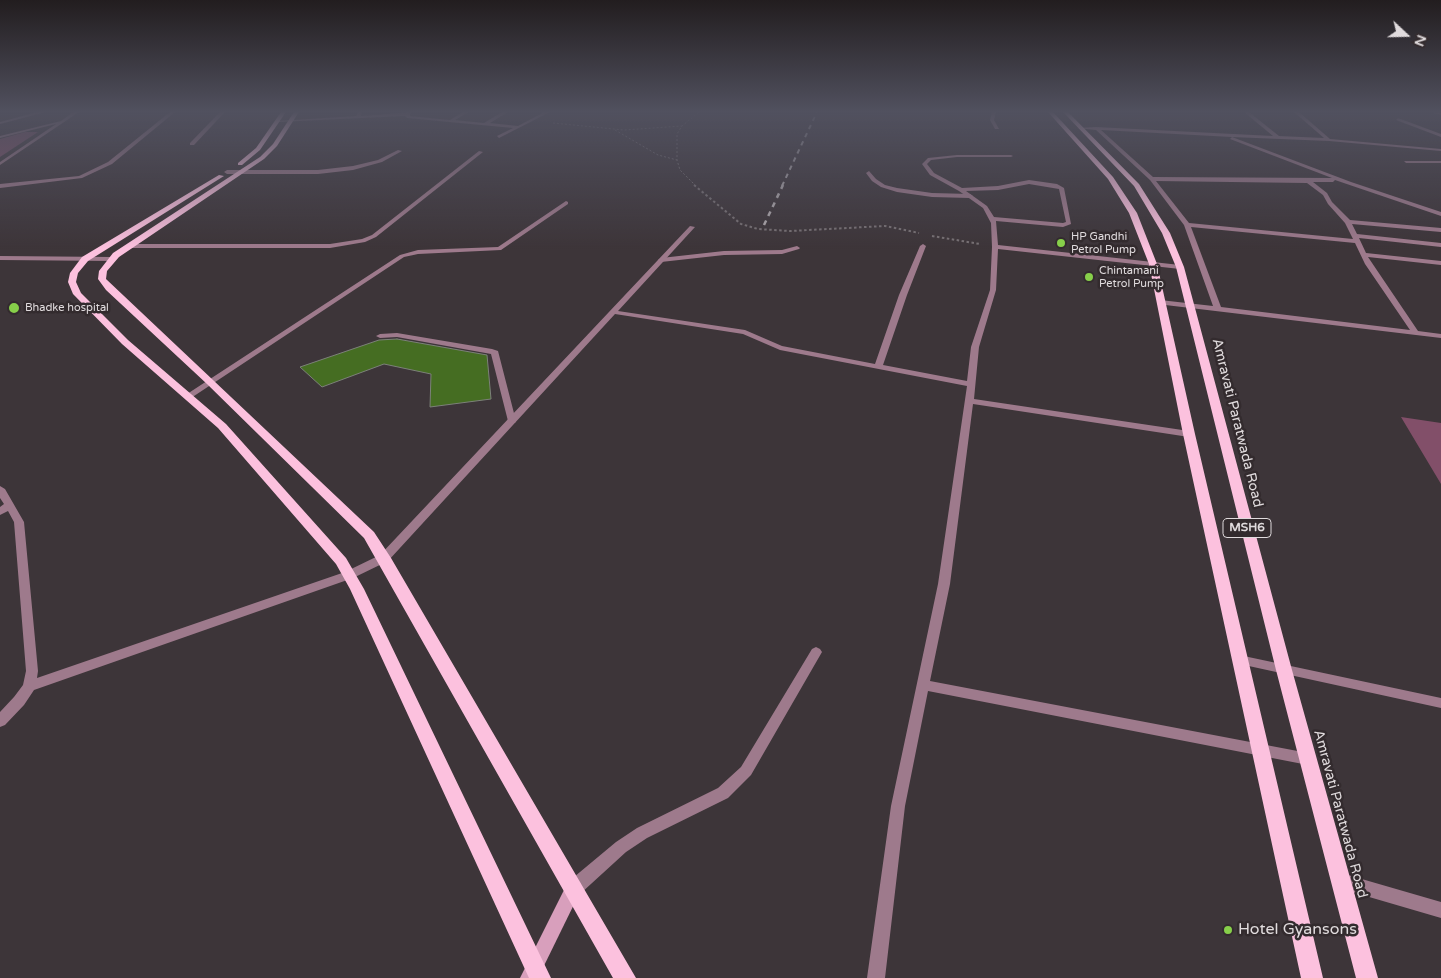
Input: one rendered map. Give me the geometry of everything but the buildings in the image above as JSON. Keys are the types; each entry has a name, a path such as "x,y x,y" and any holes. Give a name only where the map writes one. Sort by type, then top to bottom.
{"main road":[{"path":"246,158 227,172 101,248 85,260 74,273 72,282 76,294 125,342 222,426 341,561 535,974"},
{"path":"260,158 242,172 113,259 103,271 102,279 109,288 369,535 625,978"},
{"name":"MSH6","path":"1092,158 1111,178 1134,213 1153,264 1239,660 1312,978"},
{"name":"Amravati Paratwada Road","path":"1109,158 1137,185 1166,233 1180,267 1192,307 1284,670 1367,978"}],"street":[{"path":"0,186 80,177 110,163 117,158"},
{"path":"227,172 318,172 353,168 386,158"},
{"path":"130,246 330,246 363,241 374,236 474,158"},
{"path":"876,978 898,806 944,584 975,347 993,290 995,247 994,223 992,219 985,207 932,174 924,164 926,161 947,158"},
{"path":"1129,158 1152,179 1187,225 1218,310"},
{"path":"1283,158 1441,214"},
{"path":"1406,162 1441,162"},
{"path":"869,173 874,180 883,186 932,195 965,193 1030,182 1056,186 1061,188 1069,223 1063,225 992,219"},
{"path":"1152,179 1308,181 1339,179"},
{"path":"1308,181 1325,194 1330,203 1348,222 1362,254 1415,332"},
{"path":"188,396 402,256 418,252 499,249 566,203"},
{"path":"1348,222 1441,230"},
{"path":"1187,225 1441,245"},
{"path":"29,686 349,575 384,558 692,227"},
{"path":"878,367 903,295 924,246"},
{"path":"995,247 1180,267"},
{"path":"661,260 724,253 782,252 797,248"},
{"path":"1362,254 1441,262"},
{"path":"0,258 113,259"},
{"path":"1160,302 1441,336"},
{"path":"613,312 745,332 780,348 970,384"},
{"path":"380,336 397,335 492,350 495,353 512,421"},
{"path":"968,401 1189,434"},
{"path":"0,489 4,505 19,522 32,671 29,686 19,702 0,721"},
{"path":"535,974 574,888 621,847 642,833 723,793 746,771 816,652"},
{"path":"1239,660 1441,703"},
{"path":"923,685 1308,759"},
{"path":"1341,881 1441,910"}],"path":[{"path":"668,158 677,160 680,170 689,181 726,213 748,227 790,231 874,225 923,234"},
{"path":"932,236 995,247"}],"shaded area":[{"path":"1401,417 1441,423 1441,484"}],"railway":[{"path":"782,186 795,158"},
{"path":"764,225 783,185"}],"place":[{"name":"HP Gandhi Petrol Pump","path":"1061,243"},
{"name":"Chintamani Petrol Pump","path":"1089,277"},
{"name":"Bhadke hospital","path":"14,308"},
{"name":"Hotel Gyansons","path":"1228,930"}]}
